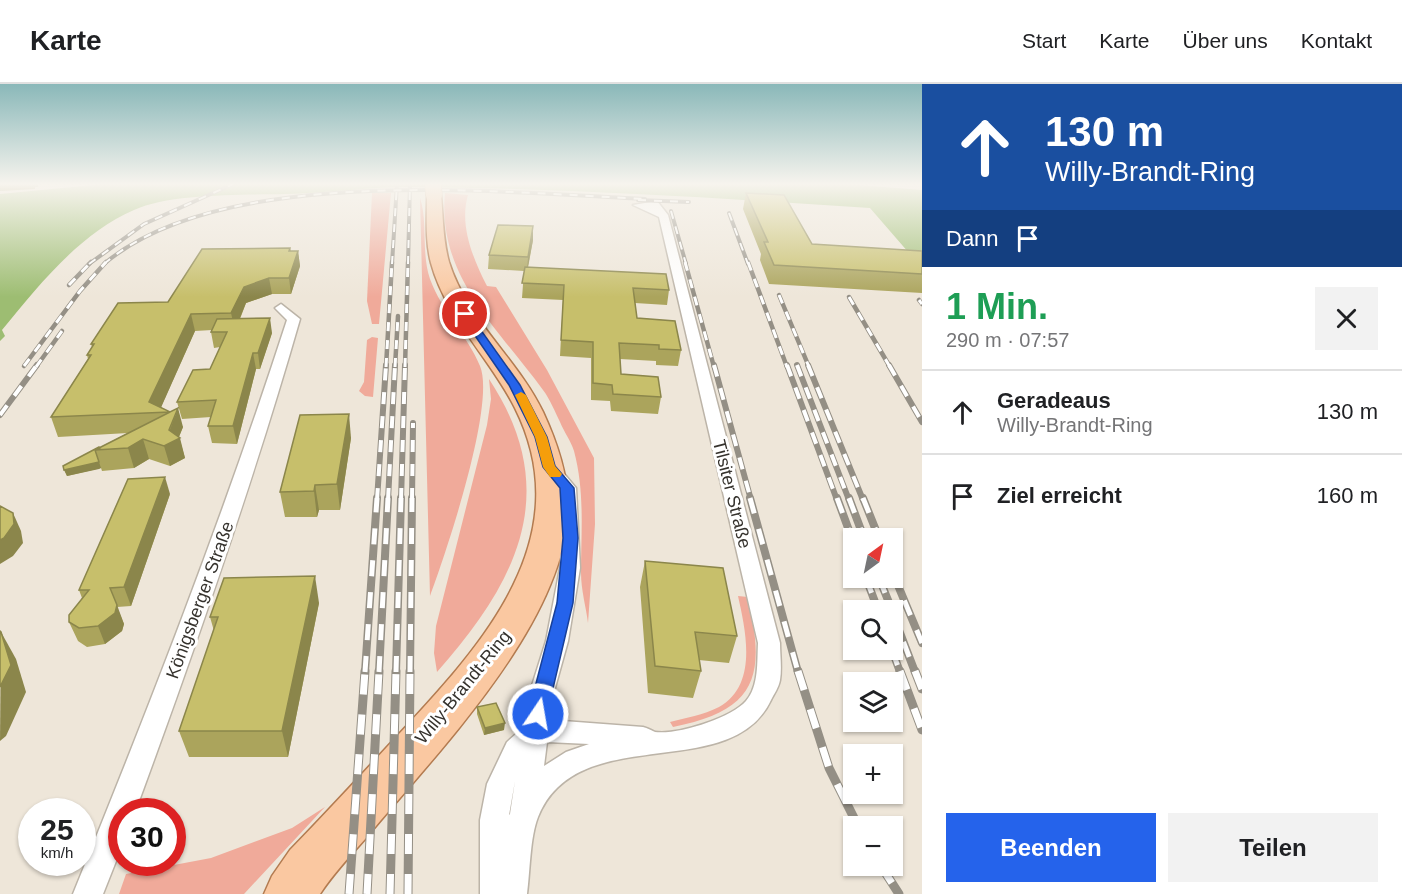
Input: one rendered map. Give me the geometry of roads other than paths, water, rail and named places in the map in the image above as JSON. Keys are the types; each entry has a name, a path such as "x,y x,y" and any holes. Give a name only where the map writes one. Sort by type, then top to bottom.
{"main road":[{"name":"Willy-Brandt-Ring","path":"290,894 308,868 475,678 523,608 535,582 551,527 552,499 549,467 530,411 465,314 445,277 437,243 436,222"}],"street":[{"name":"Tilsiter Straße","path":"521,820 537,790 574,761 603,752 698,737 725,730 746,718 759,702 769,683 771,663 751,570 665,222"},
{"name":"Königsberger Straße","path":"88,894 205,589 254,450 294,319 281,308"},
{"name":"Tilsiter Straße","path":"512,894 541,695 565,603 570,568 567,488 549,467"},
{"name":"Tilsiter Straße","path":"535,733 555,732 639,738 698,737"},
{"path":"495,894 493,826 497,789 508,762 520,743 535,733"}],"railway":[{"path":"89,264 149,222"},
{"path":"104,264 155,232 185,222"},
{"path":"392,264 395,222"},
{"path":"408,264 409,222"},
{"path":"674,222 686,264"},
{"path":"732,222 748,264"},
{"path":"386,367 392,262"},
{"path":"405,367 408,262"},
{"path":"685,262 714,367"},
{"path":"748,262 787,367"},
{"path":"69,285 89,264"},
{"path":"24,366 80,291 104,264"},
{"path":"779,295 809,367"},
{"path":"849,297 890,367"},
{"path":"919,300 922,304"},
{"path":"395,367 398,316"},
{"path":"36,367 62,331"},
{"path":"0,415 37,365"},
{"path":"377,500 386,365"},
{"path":"388,500 395,365"},
{"path":"401,500 405,365"},
{"path":"714,365 751,500"},
{"path":"787,365 837,500"},
{"path":"797,365 849,500"},
{"path":"808,365 863,500"},
{"path":"889,365 922,422"},
{"path":"412,500 413,423"},
{"path":"365,672 377,498"},
{"path":"379,672 388,498"},
{"path":"396,672 401,498"},
{"path":"410,672 412,498"},
{"path":"750,498 798,672"},
{"path":"837,498 848,528"},
{"path":"849,498 860,528"},
{"path":"863,498 875,528"},
{"path":"870,588 874,600"},
{"path":"883,588 888,600"},
{"path":"899,588 922,643"},
{"path":"903,641 915,672"},
{"path":"896,660 900,672"},
{"path":"349,894 365,671"},
{"path":"367,894 379,671"},
{"path":"390,894 396,671"},
{"path":"408,894 410,671"},
{"path":"798,671 829,768 853,816"},
{"path":"900,671 922,730"},
{"path":"915,671 922,689"},
{"path":"887,876 899,894"}]}
